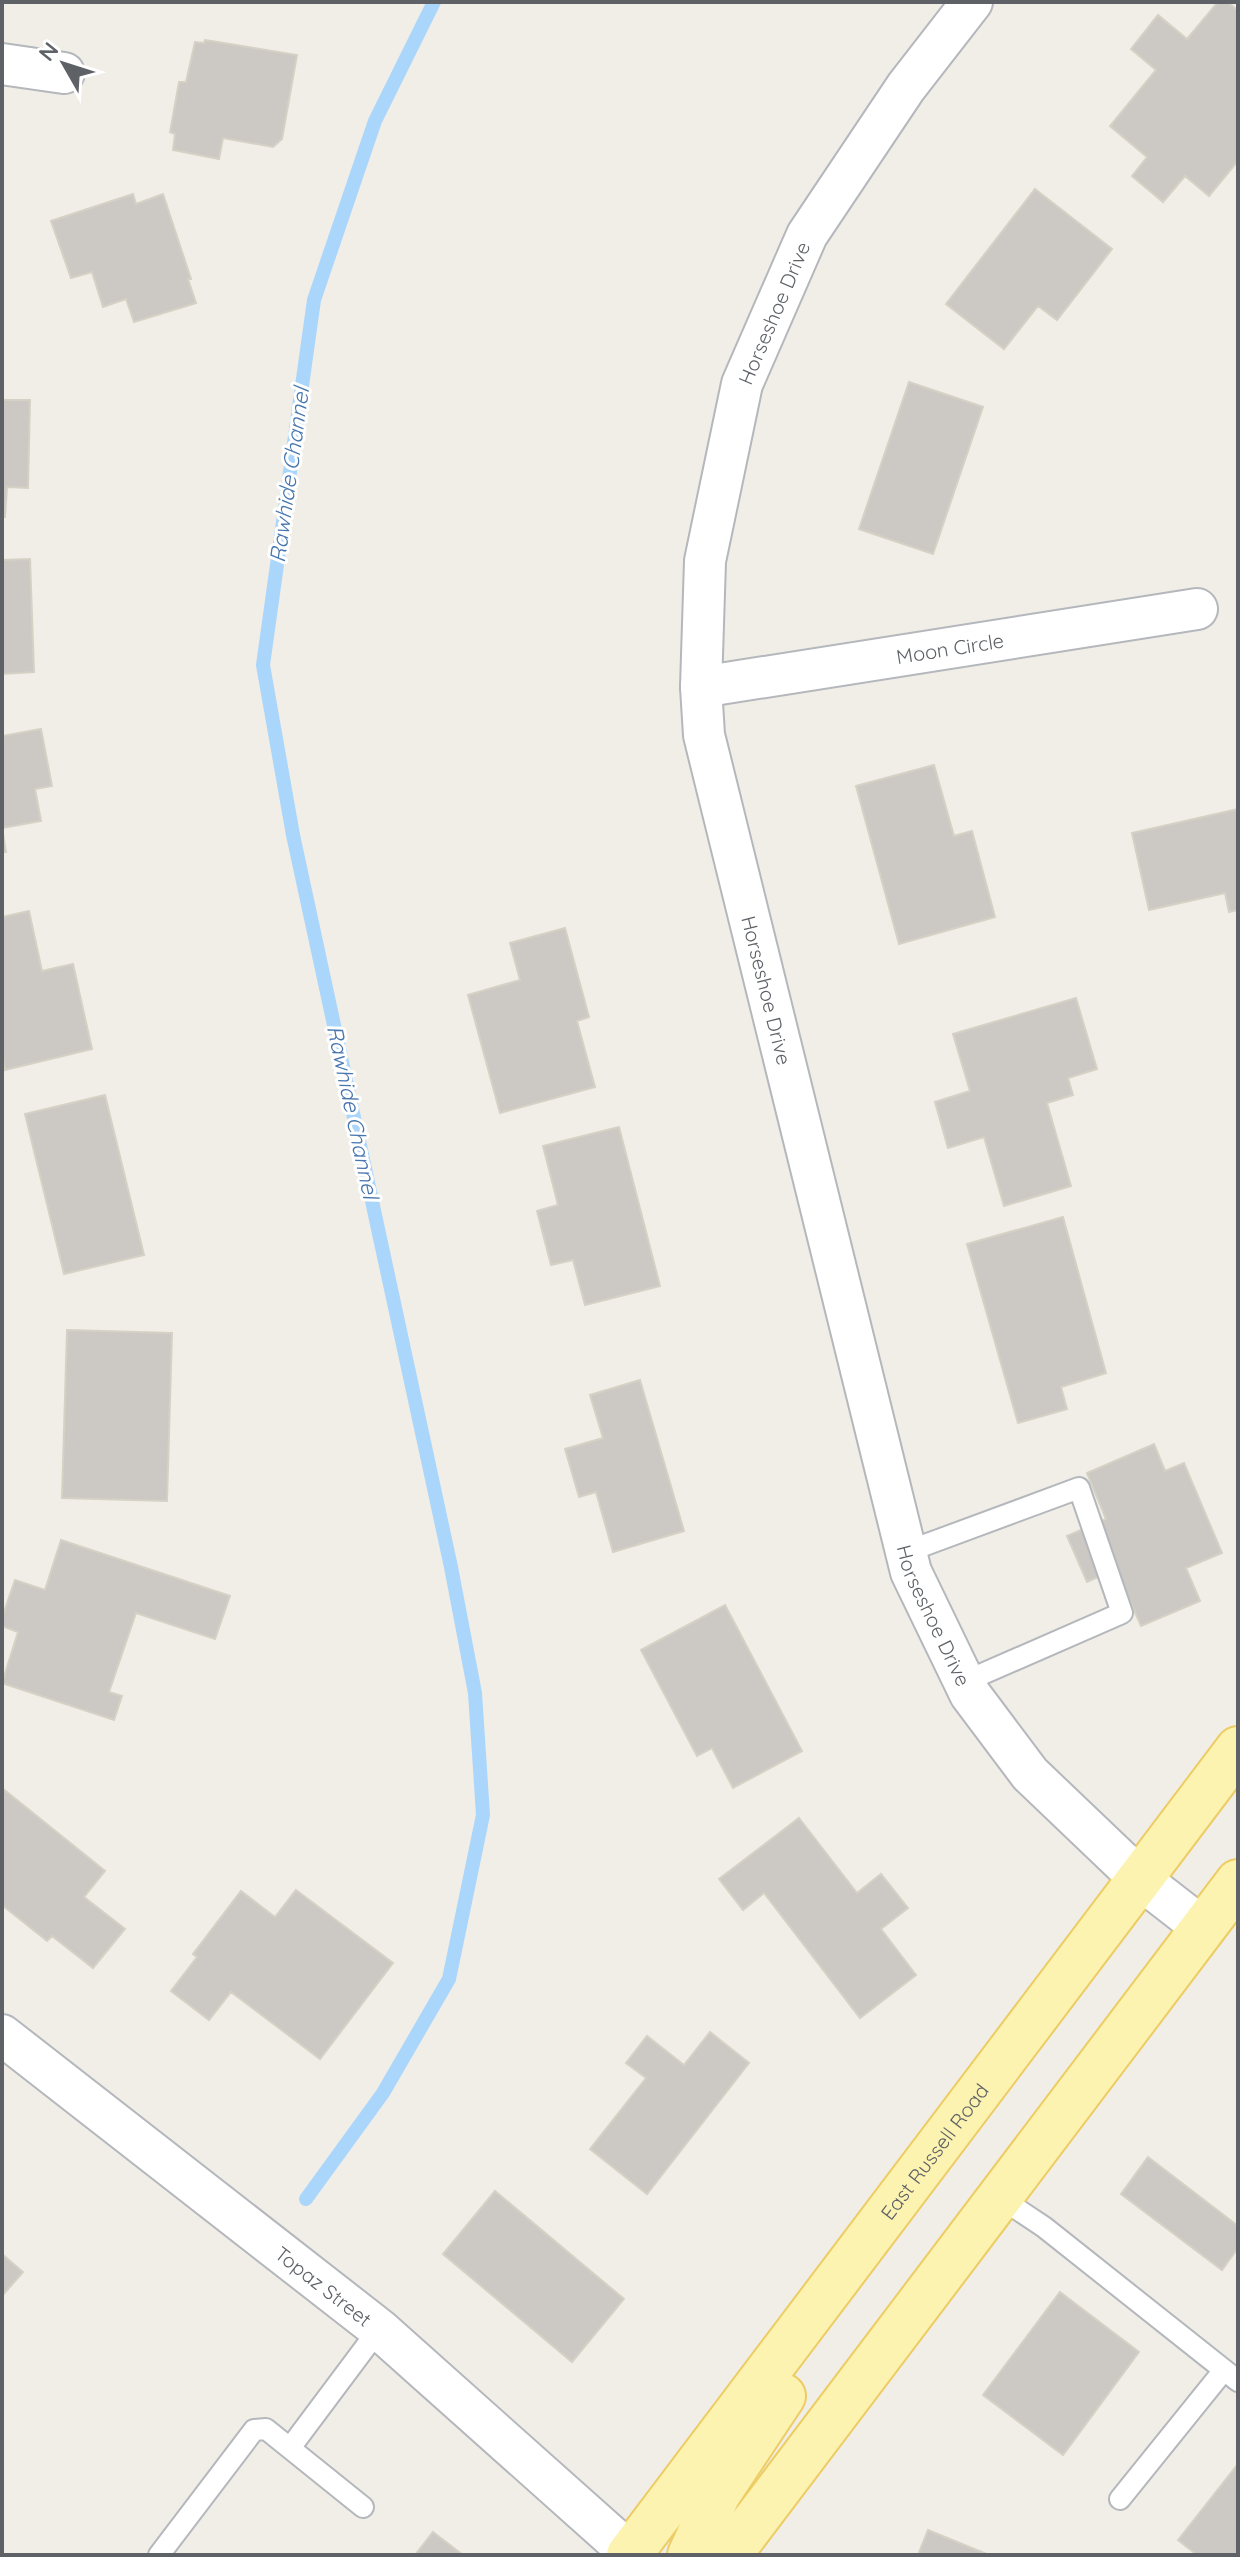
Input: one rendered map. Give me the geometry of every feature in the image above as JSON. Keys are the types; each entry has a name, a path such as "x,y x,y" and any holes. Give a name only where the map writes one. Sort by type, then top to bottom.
{"main road":[{"name":"East Russell Road","path":"630,2554 1238,1749"},
{"path":"729,2555 1238,1882"},
{"path":"690,2555 718,2494 796,2376 915,2217 936,2148"}],"street":[{"name":"Horseshoe Drive","path":"972,2 906,87 807,235 742,384 705,561 701,687 704,735 911,1572 970,1694 1030,1774 1140,1879 1203,1928"},
{"path":"2,64 64,73"},
{"name":"Moon Circle","path":"701,687 1197,609"},
{"name":"Topaz Street","path":"2,2035 379,2329 630,2554"}],"lane":[{"path":"906,1552 1079,1488 1122,1613 964,1682"},
{"path":"999,2197 1044,2227 1231,2376 1120,2499"},
{"path":"290,2448 379,2329"},
{"path":"159,2555 254,2430 266,2429 363,2507"}],"building":[{"path":"1218,2 1228,2 1238,11 1238,161 1209,196 1185,176 1163,202 1132,176 1147,157 1110,126 1156,70 1131,49 1158,15 1187,39"},
{"path":"205,40 297,55 282,139 273,147 223,138 219,159 173,150 175,134 170,132 179,82 186,82 195,42 204,43"},
{"path":"1035,189 1112,249 1057,320 1038,306 1004,349 946,304"},
{"path":"133,194 136,204 163,194 196,303 134,322 126,299 103,307 92,272 71,278 51,221"},
{"path":"909,382 983,407 933,554 859,529"},
{"path":"2,400 30,400 28,488 7,487 5,517 2,517"},
{"path":"30,559 34,672 2,674 2,560"},
{"path":"41,729 52,786 35,789 41,821 2,828 2,736"},
{"path":"934,765 954,836 972,831 995,917 899,944 856,786"},
{"path":"1238,809 1238,910 1229,912 1225,893 1149,910 1132,833"},
{"path":"2,828 6,852 2,852"},
{"path":"29,911 42,971 73,964 92,1049 5,1070 2,1055 2,917"},
{"path":"565,928 589,1017 577,1021 595,1087 500,1113 468,995 520,980 510,943"},
{"path":"1076,998 1097,1069 1068,1078 1073,1095 1047,1103 1071,1186 1004,1206 984,1137 948,1148 935,1102 970,1091 953,1034"},
{"path":"105,1095 144,1255 64,1274 25,1114"},
{"path":"619,1127 660,1286 585,1305 573,1260 551,1265 537,1211 558,1205 543,1146"},
{"path":"1063,1217 1106,1373 1061,1387 1067,1409 1018,1423 967,1244"},
{"path":"67,1330 172,1333 167,1501 62,1498"},
{"path":"640,1380 684,1531 613,1552 596,1492 579,1497 565,1449 603,1438 590,1395"},
{"path":"1154,1444 1165,1471 1184,1463 1222,1553 1186,1568 1200,1601 1141,1626 1116,1569 1087,1582 1067,1536 1106,1519 1087,1473"},
{"path":"61,1540 230,1596 215,1639 136,1613 109,1692 122,1696 114,1720 2,1683 18,1632 2,1626 15,1580 45,1590"},
{"path":"725,1605 802,1751 733,1788 712,1748 697,1756 641,1650"},
{"path":"2,1788 105,1871 84,1897 125,1929 93,1968 52,1936 47,1941 2,1905"},
{"path":"799,1818 857,1893 881,1874 908,1908 881,1929 916,1975 860,2018 764,1893 743,1910 719,1879"},
{"path":"296,1890 393,1963 320,2059 231,1992 209,2020 171,1991 197,1957 193,1954 241,1891 275,1917"},
{"path":"710,2032 749,2063 647,2194 590,2149 646,2078 626,2063 647,2036 684,2065"},
{"path":"1148,2157 1238,2226 1238,2248 1222,2270 1121,2194"},
{"path":"495,2191 624,2299 572,2362 443,2254"},
{"path":"2,2254 23,2272 2,2296"},
{"path":"1060,2292 1139,2352 1063,2455 983,2395"},
{"path":"1238,2464 1238,2555 1197,2555 1178,2540"},
{"path":"928,2530 989,2555 918,2555"},
{"path":"433,2532 463,2555 415,2555"}],"waterway":[{"name":"Rawhide Channel","path":"306,2199 383,2093 449,1979 483,1815 475,1693 451,1567 293,835 263,665 314,300 375,121 434,2"}]}
